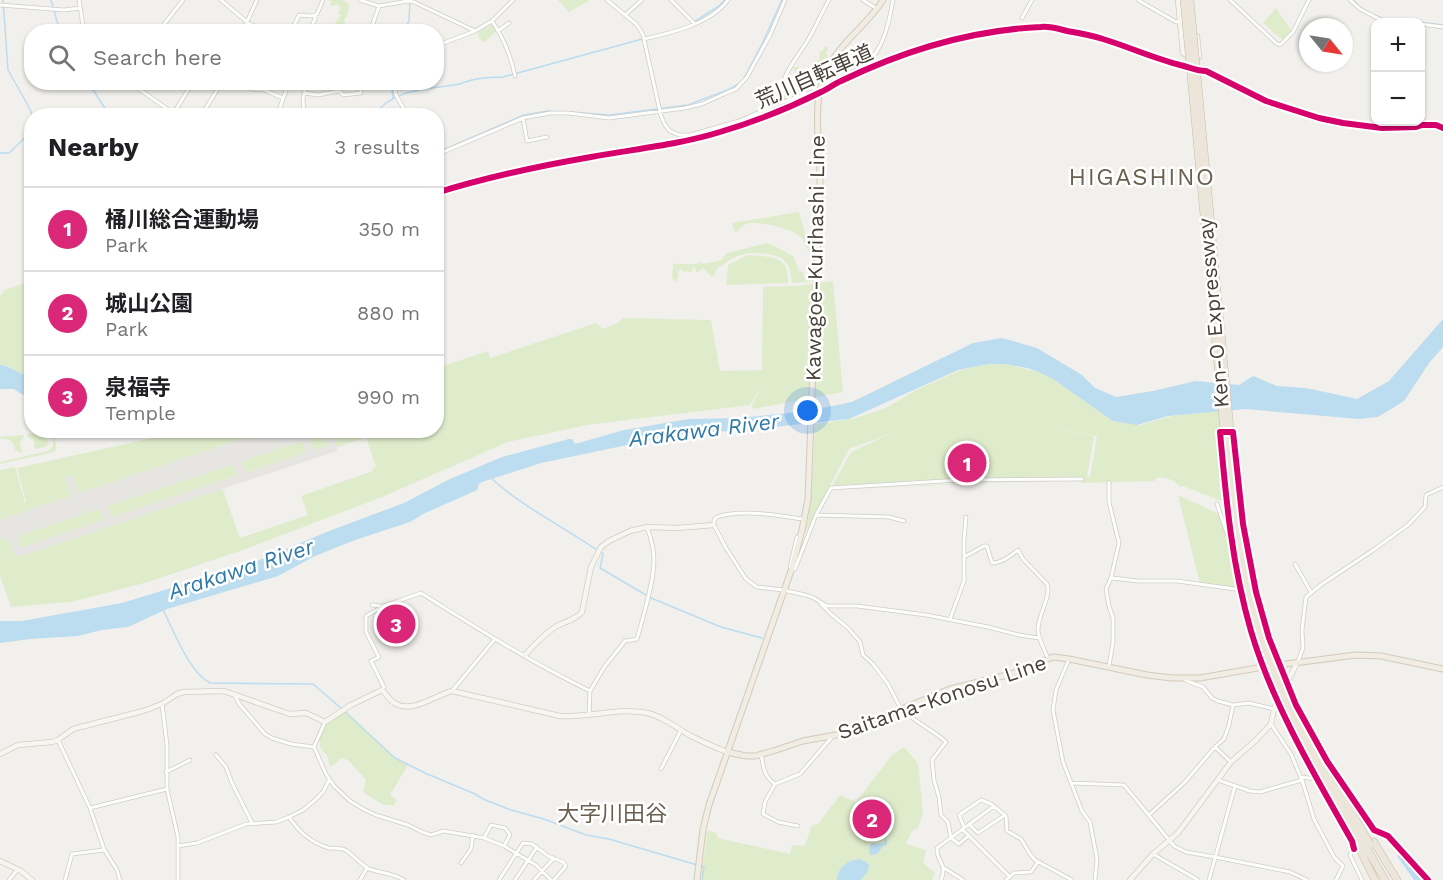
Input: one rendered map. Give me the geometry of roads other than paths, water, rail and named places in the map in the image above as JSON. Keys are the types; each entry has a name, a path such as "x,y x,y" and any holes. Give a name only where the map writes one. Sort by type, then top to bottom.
{"highway":[{"name":"Ken-O Expressway","path":"1184,0 1231,506 1245,588 1262,645 1285,704 1308,749 1365,846"},
{"name":"Ken-O Expressway","path":"1191,0 1237,505 1246,564 1264,635 1281,678 1365,846"},
{"path":"1365,846 1375,880"},
{"path":"1365,846 1385,880"},
{"path":"1365,846 1390,880"},
{"path":"1365,846 1397,880"}],"main road":[{"name":"Kawagoe-Kurihashi Line","path":"697,880 706,814 792,568 807,509 820,183 817,113 820,91 826,70 834,57 883,0"},
{"name":"Saitama-Konosu Line","path":"727,752 746,756 761,754 803,741 833,736 950,689 1011,674 1058,657 1147,675 1184,678 1217,676 1263,667 1369,654 1443,669"}],"street":[{"path":"79,0 83,24"},
{"path":"164,24 183,0"},
{"path":"221,0 251,24"},
{"path":"247,22 256,0"},
{"path":"313,24 323,0"},
{"path":"360,0 379,6 414,2 475,31"},
{"path":"444,43 475,31 492,21 513,0"},
{"path":"607,0 639,27 644,39 661,116 667,128 675,134 684,136 726,125 758,114 780,103 825,91 836,80 873,57 882,42 893,0"},
{"path":"625,15 642,0"},
{"path":"671,0 695,24"},
{"path":"644,39 671,33 695,24 720,9 728,0"},
{"path":"444,152 523,118 550,113 568,113 609,118 685,108 702,104 736,89 747,77 764,47 785,0"},
{"path":"780,103 785,75 806,43 829,0"},
{"path":"863,0 877,9"},
{"path":"1022,18 1032,0"},
{"path":"1138,0 1176,22 1180,21"},
{"path":"1178,0 1184,54 1197,59 1191,0"},
{"path":"1230,0 1280,45 1293,32 1308,0"},
{"path":"1350,0 1360,9 1377,18"},
{"path":"0,5 64,10 80,8"},
{"path":"373,24 379,6"},
{"path":"294,24 298,15 315,15"},
{"path":"492,21 512,57 515,76"},
{"path":"498,31 509,23"},
{"path":"1425,25 1443,27"},
{"path":"141,90 165,108"},
{"path":"177,108 188,90"},
{"path":"206,108 217,90"},
{"path":"264,90 283,98"},
{"path":"280,108 287,90"},
{"path":"304,108 305,90"},
{"path":"304,93 318,95 339,91 345,96 361,93 361,90"},
{"path":"395,90 403,108"},
{"path":"523,118 527,141 547,137"},
{"path":"1365,846 1353,841 1317,779 1263,667 1251,633 1240,590 1232,542 1220,432 1233,432 1243,524 1256,592 1269,638 1296,705 1314,739 1365,819 1374,830 1388,836 1428,880"},
{"path":"1224,480 1239,477"},
{"path":"797,537 790,567 795,569 816,515 831,488 960,480 1082,479"},
{"path":"1109,482 1109,502 1119,543 1111,578 1106,589 1108,606 1113,618 1113,642 1109,666"},
{"path":"1336,880 1343,866 1334,857 1314,819 1292,754 1271,724 1271,717 1303,648 1302,630 1306,597 1408,525 1425,507 1426,495 1443,487"},
{"path":"1216,504 1228,539 1232,542"},
{"path":"802,519 764,513 730,514 717,517 714,525 746,579 757,587 812,597 827,606 857,606 898,611 950,619 1040,638"},
{"path":"816,515 889,518 904,521"},
{"path":"950,619 964,581 966,517"},
{"path":"807,520 814,521"},
{"path":"525,655 549,632 578,617 582,612 591,567 601,547 630,531 647,527 677,528 714,525"},
{"path":"589,716 590,691 605,666 626,641 637,639 654,562 647,527"},
{"path":"964,557 987,546 994,564 1018,550 1023,559 1047,584 1049,589 1038,629 1048,659"},
{"path":"1295,564 1311,592"},
{"path":"1111,578 1177,581 1256,592"},
{"path":"382,690 384,687 371,661 379,657 366,632 366,616 384,606 421,593 495,639 590,691"},
{"path":"821,603 860,642 863,655 888,684 902,709 919,724 946,742 932,760 941,815 948,822 951,838 959,844 969,836"},
{"path":"372,604 384,606"},
{"path":"452,691 495,639"},
{"path":"1069,658 1056,690 1053,710 1064,762 1082,811 1090,822 1096,858 1095,880"},
{"path":"1184,678 1203,687 1212,698 1218,701 1233,705 1249,703 1274,709"},
{"path":"382,690 396,704 405,706 427,702 442,693 452,691 560,716 589,716 622,711 642,712 659,716 681,730 727,752"},
{"path":"314,747 326,722 351,705 382,690"},
{"path":"0,754 18,745 58,740 73,729 143,711 184,692 224,692 290,714 306,713 326,722"},
{"path":"234,695 265,734 291,744 314,747"},
{"path":"162,704 167,745 167,789 176,824 178,880"},
{"path":"1149,815 1184,783 1224,739 1233,705"},
{"path":"1130,880 1153,854 1186,824 1231,762 1271,724"},
{"path":"661,769 681,730"},
{"path":"798,826 778,822 763,814 765,802 775,784 800,774 833,736"},
{"path":"58,740 90,808 104,850 117,870 120,880"},
{"path":"314,747 329,780 350,801 365,810 431,835 444,831 484,838 504,846 516,853 528,860 553,880 566,866 532,844 523,843 516,853 499,880"},
{"path":"1215,747 1231,762"},
{"path":"761,754 768,780 775,784"},
{"path":"216,756 226,767 252,823"},
{"path":"166,771 190,760"},
{"path":"1218,780 1260,792 1301,778 1341,782"},
{"path":"178,846 197,843 252,823 276,822 289,817 314,801 323,792 329,780"},
{"path":"1071,783 1124,784 1174,846 1186,852 1290,872 1307,880"},
{"path":"1209,880 1235,786"},
{"path":"90,808 167,789"},
{"path":"1010,876 963,828 959,815 981,800 994,806 1005,815 1007,831 1021,839 1033,858 1070,880"},
{"path":"941,880 944,868 936,852 937,848 994,806"},
{"path":"969,824 978,833 1005,815"},
{"path":"289,817 304,836 330,848 347,851 367,868 396,875 404,880"},
{"path":"484,838 491,825 505,828 510,835 504,846"},
{"path":"1362,880 1350,855 1365,846 1379,833"},
{"path":"462,863 471,849 473,836"},
{"path":"515,880 537,847"},
{"path":"65,880 72,854 104,850"},
{"path":"1153,854 1198,880"},
{"path":"534,880 554,858"},
{"path":"0,861 18,869 32,880"},
{"path":"1006,880 1016,873 1031,872 1038,862"},
{"path":"360,880 367,868"},
{"path":"944,868 963,880"},
{"path":"9,880 18,869"}],"water":[{"name":"Arakawa River","path":"1443,319 1443,347 1429,363 1404,401 1378,417 1359,419 1245,409 1168,416 1137,425 1113,421 1053,379 1039,372 1004,364 989,364 958,370 849,419 736,431 700,432 541,463 482,482 477,490 410,522 315,556 278,576 167,609 128,627 101,630 78,636 0,643 0,621 22,621 122,603 250,564 404,503 450,479 502,457 569,439 572,439 575,444 624,430 689,419 739,418 808,411 852,402 973,343 1002,338 1037,348 1082,375 1095,388 1116,397 1196,381 1239,385 1253,376 1277,386 1306,388 1357,399 1389,381"},
{"path":"0,365 24,375 24,395 14,389 0,389"},
{"path":"886,837 887,845 883,846 877,854 870,855 869,848 872,843 884,843"},
{"path":"1400,854 1425,880 1414,880 1397,856"},
{"path":"859,859 869,865 868,871 861,880 837,880 844,865"}],"waterway":[{"path":"3,0 8,70 29,108"},
{"path":"51,0 58,24"},
{"path":"694,22 725,0"},
{"path":"743,80 782,0"},
{"path":"1353,0 1360,7"},
{"path":"407,24 410,1"},
{"path":"1375,15 1381,18"},
{"path":"1425,23 1443,25"},
{"path":"444,86 481,78 503,77 679,29"},
{"path":"570,112 610,115 688,105 740,83"},
{"path":"93,90 105,108"},
{"path":"392,90 393,98"},
{"path":"380,108 401,95 418,90"},
{"path":"444,150 524,115 548,111 559,112"},
{"path":"0,153 9,153 24,139"},
{"path":"492,479 530,507 597,550"},
{"path":"601,552 603,554 600,568 651,598 721,627 762,638"},
{"path":"163,610 189,661 202,678 210,683 313,684 342,709"},
{"path":"345,712 395,758 425,773 511,810 544,819 586,835 609,839 704,867 702,880"}],"place":[{"name":"桶川総合運動場","path":"967,463"},
{"name":"泉福寺","path":"396,624"},
{"name":"城山公園","path":"872,819"}],"district":[{"name":"HIGASHINO","path":"1142,177"},
{"name":"大字川田谷","path":"612,813"}]}
